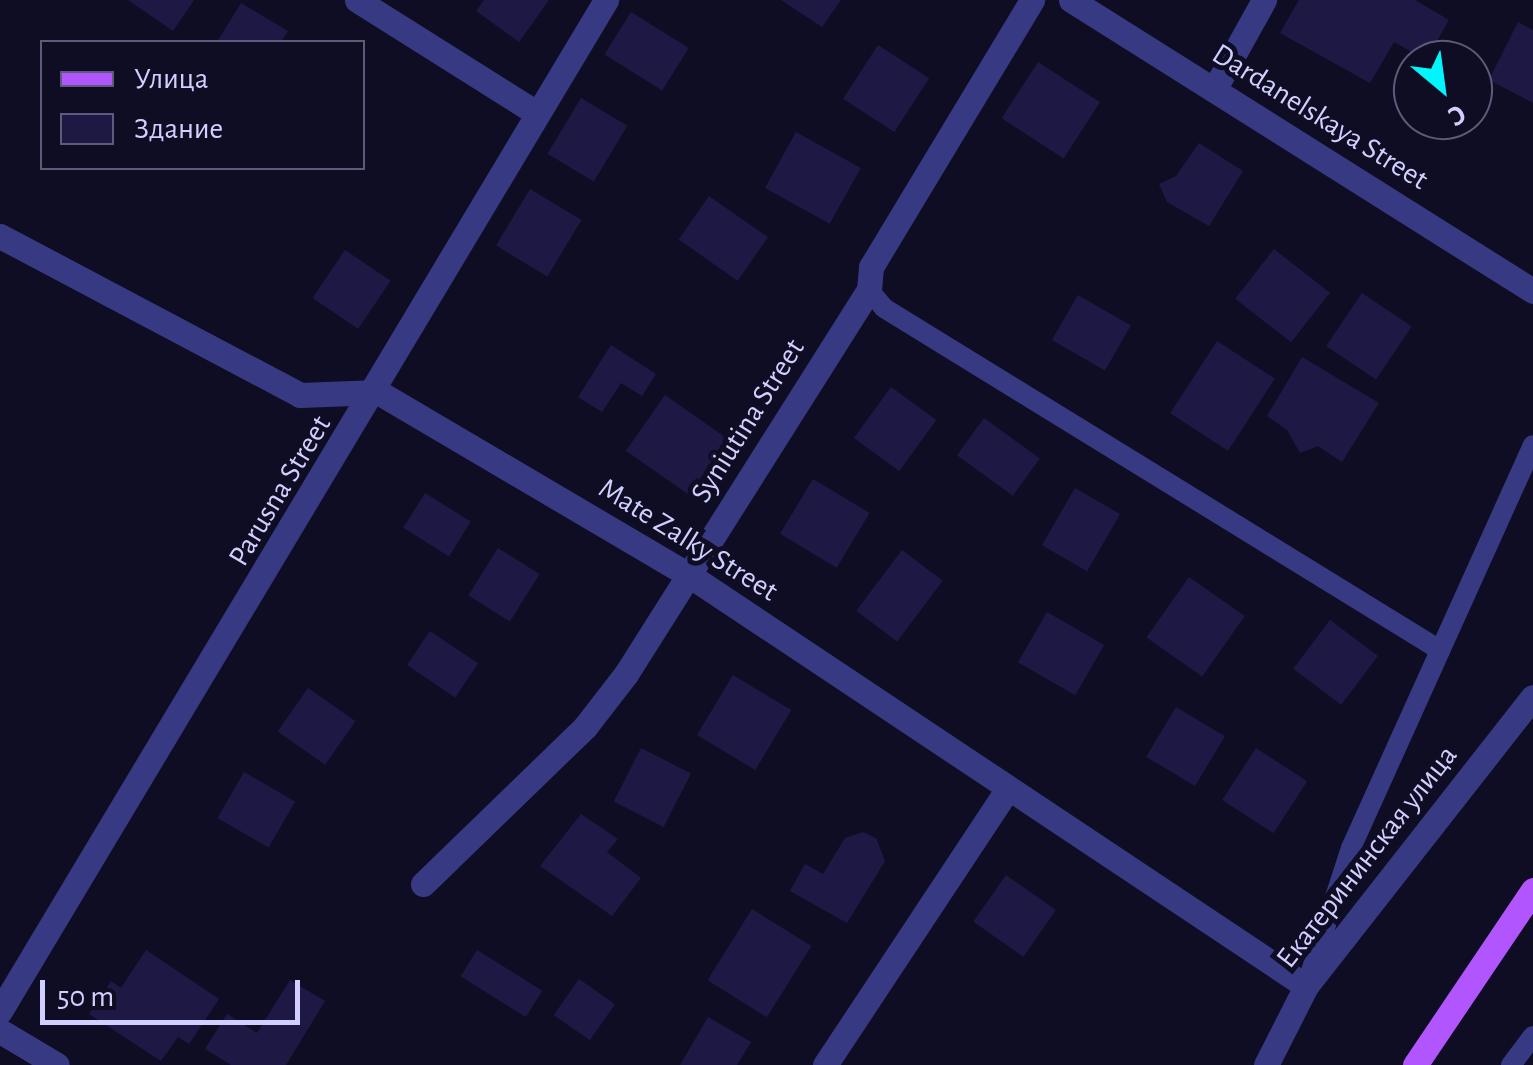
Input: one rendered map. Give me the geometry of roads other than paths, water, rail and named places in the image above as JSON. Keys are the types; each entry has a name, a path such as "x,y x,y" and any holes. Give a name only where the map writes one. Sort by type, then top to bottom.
{"main road":[{"path":"1415,1065 1533,890"}],"street":[{"path":"357,0 535,112"},
{"name":"Parusna Street","path":"0,1011 378,392 535,112 606,0"},
{"name":"Syniutina Street","path":"423,884 585,727 688,575 870,290 871,267 1032,0"},
{"name":"Dardanelskaya Street","path":"1071,0 1216,88 1533,292"},
{"path":"1216,88 1264,0"},
{"path":"0,236 300,395 378,392"},
{"name":"Mate Zalky Street","path":"378,392 688,575 1306,986"},
{"name":"Екатерининская улица","path":"1266,1065 1306,986 1533,697"},
{"path":"825,1065 1008,788"},
{"path":"0,1032 57,1065"}],"lane":[{"path":"870,290 884,308 1440,650"},
{"path":"1306,986 1350,848 1533,445"},
{"path":"1511,1065 1533,1036"}]}
